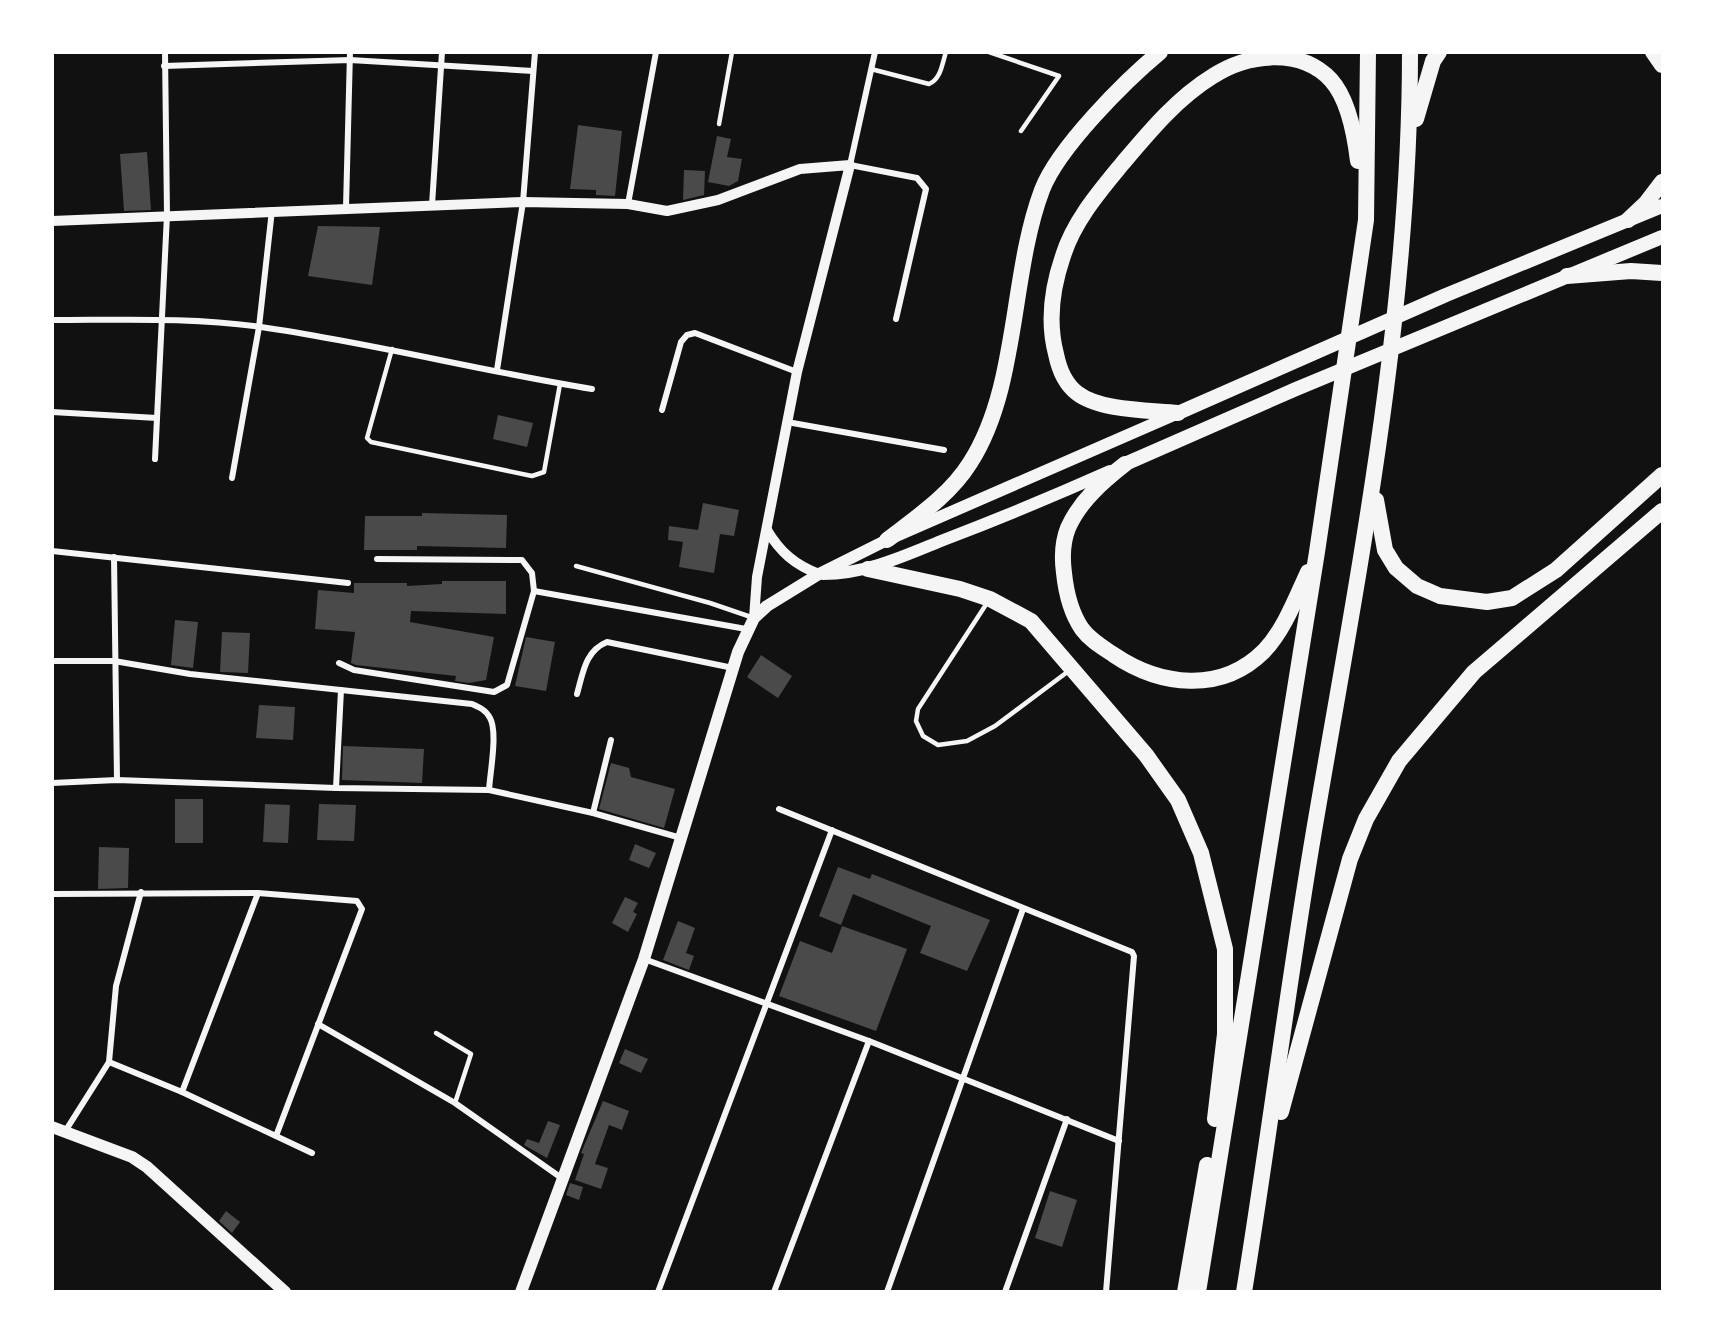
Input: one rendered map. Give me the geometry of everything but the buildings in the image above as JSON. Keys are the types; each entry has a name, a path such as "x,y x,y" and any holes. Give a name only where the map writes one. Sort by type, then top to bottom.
{"highway":[{"path":"887,540 952,486 970,463 984,435 999,394 1025,252 1043,189 1073,139 1160,52"},
{"path":"1198,1292 1317,552 1366,220 1368,52"},
{"path":"1244,1292 1313,836 1374,490 1399,295 1410,146 1410,52"},
{"path":"1410,146 1424,92 1439,52"},
{"path":"1653,52 1662,66"},
{"path":"1178,413 1103,404 1088,400 1076,392 1063,376 1051,335 1050,310 1057,279 1063,254 1076,227 1101,191 1155,125 1213,76 1235,64 1260,57 1285,57 1310,66 1331,80 1355,136 1366,220"},
{"path":"1628,220 1647,203 1662,182"},
{"path":"1567,276 1631,272 1662,273"},
{"path":"1125,464 1099,484 1080,508 1067,530 1062,555 1065,583 1071,607 1082,629 1097,644 1149,674 1168,680 1192,681 1219,679 1244,668 1264,651 1277,632 1317,552"},
{"path":"1374,490 1385,550 1396,568 1417,586 1440,596 1464,601 1487,602 1512,597 1556,570 1662,475"},
{"path":"1261,1185 1350,859 1366,819 1399,761 1474,672 1662,511"},
{"path":"868,568 960,588 990,598 1031,621 1146,755 1178,800 1201,852 1225,949 1224,1044 1215,1119 1185,1292"}],"main road":[{"path":"521,1292 644,959 733,668 746,629 754,618 767,606 819,574 887,540 1291,361 1662,206"},
{"path":"819,574 843,574 868,568 1034,505 1296,388 1662,237"},
{"path":"52,1127 66,1130 132,1157 147,1167 285,1292"}],"street":[{"path":"155,459 167,215 165,52"},
{"path":"432,205 442,52"},
{"path":"497,370 523,202 535,52"},
{"path":"628,204 656,52"},
{"path":"754,618 757,577 797,372 850,165 875,52"},
{"path":"164,66 350,56 533,71"},
{"path":"346,207 350,56"},
{"path":"52,220 523,202 628,204 667,212 718,200 800,169 850,165 917,178 926,189 896,319"},
{"path":"232,478 259,327 272,210"},
{"path":"52,320 162,320 259,327 392,349 592,389"},
{"path":"662,410 681,342 687,335 695,333 797,372"},
{"path":"52,412 157,418"},
{"path":"787,422 944,450"},
{"path":"767,530 786,556 801,567 819,574"},
{"path":"52,551 348,583"},
{"path":"114,556 117,780"},
{"path":"339,663 354,670 494,692 507,685 534,591 532,573 522,560 377,559"},
{"path":"534,591 746,629"},
{"path":"577,694 586,660 597,646 607,642 733,668"},
{"path":"52,661 114,661 190,674 472,704 482,708 491,718 493,730 489,790"},
{"path":"336,788 341,690"},
{"path":"593,813 610,740"},
{"path":"52,783 117,780 336,788 489,790 593,813 682,838"},
{"path":"779,809 1023,909 1129,949 1134,956 1106,1292"},
{"path":"658,1292 832,830"},
{"path":"66,1130 109,1062 116,986 141,892"},
{"path":"182,1092 258,893"},
{"path":"52,894 258,893 357,901 362,909 276,1136"},
{"path":"887,1292 1023,909"},
{"path":"644,959 869,1041 1119,1141"},
{"path":"318,1024 454,1103 563,1179"},
{"path":"774,1292 869,1041"},
{"path":"109,1062 182,1092 312,1153"},
{"path":"1005,1292 1066,1119"}],"lane":[{"path":"719,124 732,52"},
{"path":"871,69 929,84 935,82 939,75 946,52"},
{"path":"989,52 1059,76 1021,131"},
{"path":"392,349 367,438 370,442 532,476 544,472 560,384"},
{"path":"576,566 710,603 754,618"},
{"path":"990,598 918,709 916,721 923,736 938,745 967,741 995,726 1072,669"},
{"path":"436,1034 471,1054 454,1103"}]}
